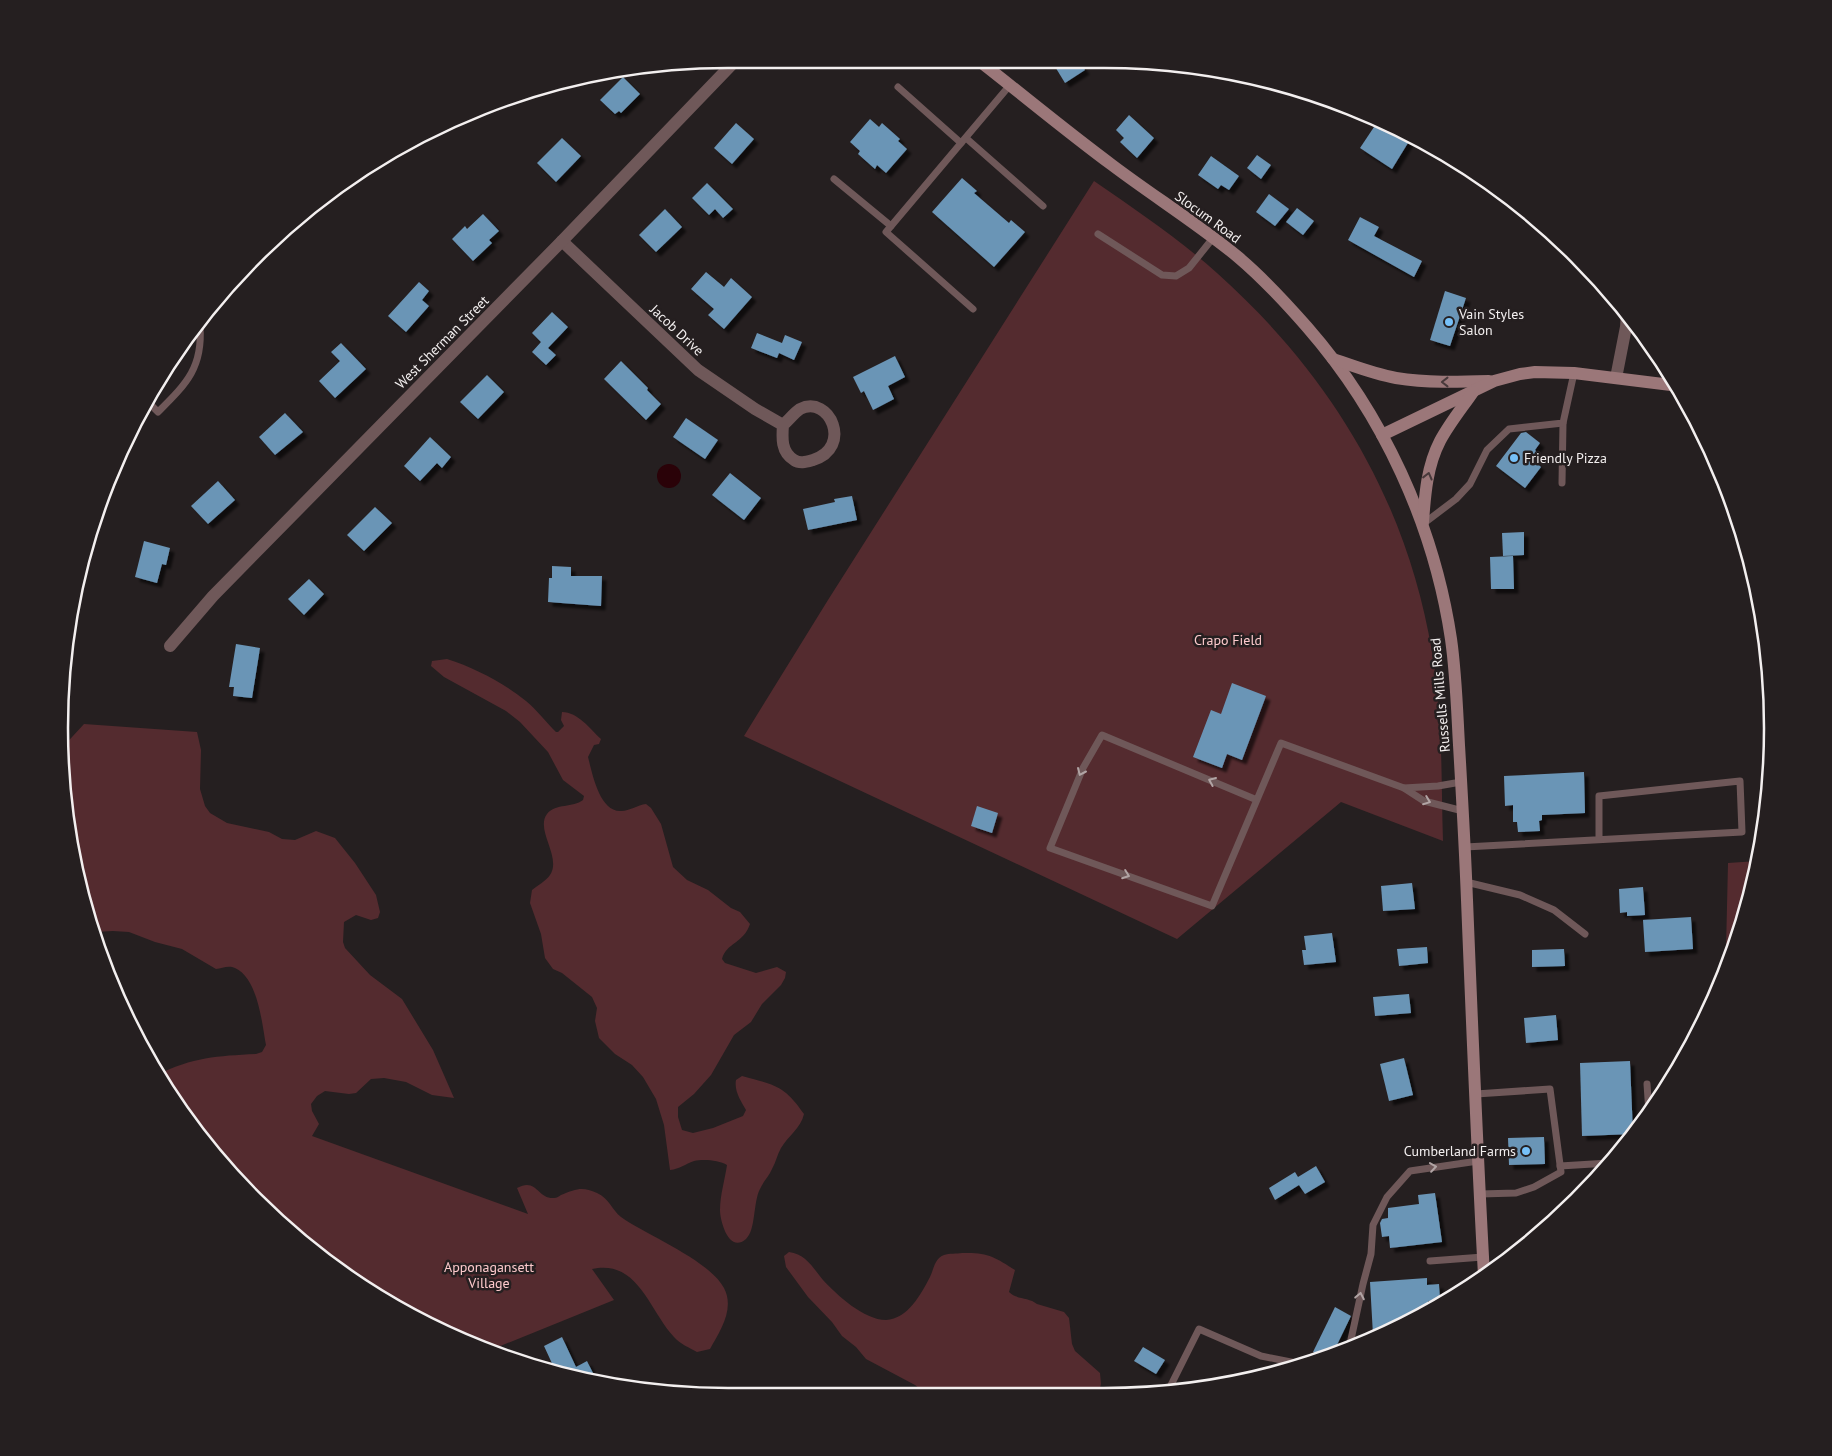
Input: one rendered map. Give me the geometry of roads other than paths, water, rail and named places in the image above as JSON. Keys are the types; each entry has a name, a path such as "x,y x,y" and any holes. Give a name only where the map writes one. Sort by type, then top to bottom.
{"main road":[{"name":"Slocum Road","path":"992,68 1010,85 1111,165 1213,238 1262,279 1306,326 1333,359 1382,435"},
{"path":"1333,359 1379,374 1429,382 1494,381 1535,372 1574,373 1668,385"},
{"path":"1382,435 1494,381"},
{"path":"1422,524 1425,488 1434,455 1440,441 1475,390"},
{"name":"Russells Mills Road","path":"1382,435 1422,524 1439,583 1450,637 1457,697 1484,1268"}],"street":[{"name":"West Sherman Street","path":"170,646 213,596 562,241 728,68"},
{"name":"Jacob Drive","path":"562,241 698,370 783,426"},
{"path":"1616,378 1626,324"},
{"path":"807,407 820,409 828,415 833,425 835,436 833,445 816,460 804,463 794,460 782,444 783,426 799,410 807,407"}],"lane":[{"path":"973,309 886,232 1010,85"},
{"path":"898,87 1043,206"},
{"path":"834,179 891,226"},
{"path":"1098,234 1162,275 1176,276 1189,268 1213,238"},
{"path":"152,406 158,412 182,389 195,366 201,345 200,331"},
{"path":"1562,483 1563,423 1574,373"},
{"path":"1422,524 1456,499 1470,484 1487,450 1509,429 1563,423"},
{"path":"1257,800 1102,735 1082,769 1050,848 1212,906 1281,744 1404,788 1424,801 1463,811"},
{"path":"1464,847 1742,832 1740,781 1599,796 1599,839"},
{"path":"1404,788 1438,786 1461,782"},
{"path":"1466,882 1520,895 1554,910 1585,934"},
{"path":"1647,1084 1648,1102"},
{"path":"1476,1094 1550,1090 1561,1172 1534,1187 1516,1193 1480,1194"},
{"path":"1351,1340 1362,1284 1371,1254 1373,1225 1387,1197 1410,1171 1478,1161"},
{"path":"1560,1166 1601,1164"},
{"path":"1430,1262 1483,1257"},
{"path":"1171,1385 1199,1329 1261,1356 1289,1362"}],"place":[{"name":"Vain Styles Salon","path":"1449,322"},
{"name":"Friendly Pizza","path":"1514,458"},
{"name":"Cumberland Farms","path":"1526,1151"}],"park label":[{"name":"Crapo Field","path":"1228,640"},
{"name":"Apponagansett Village","path":"489,1276"}]}
